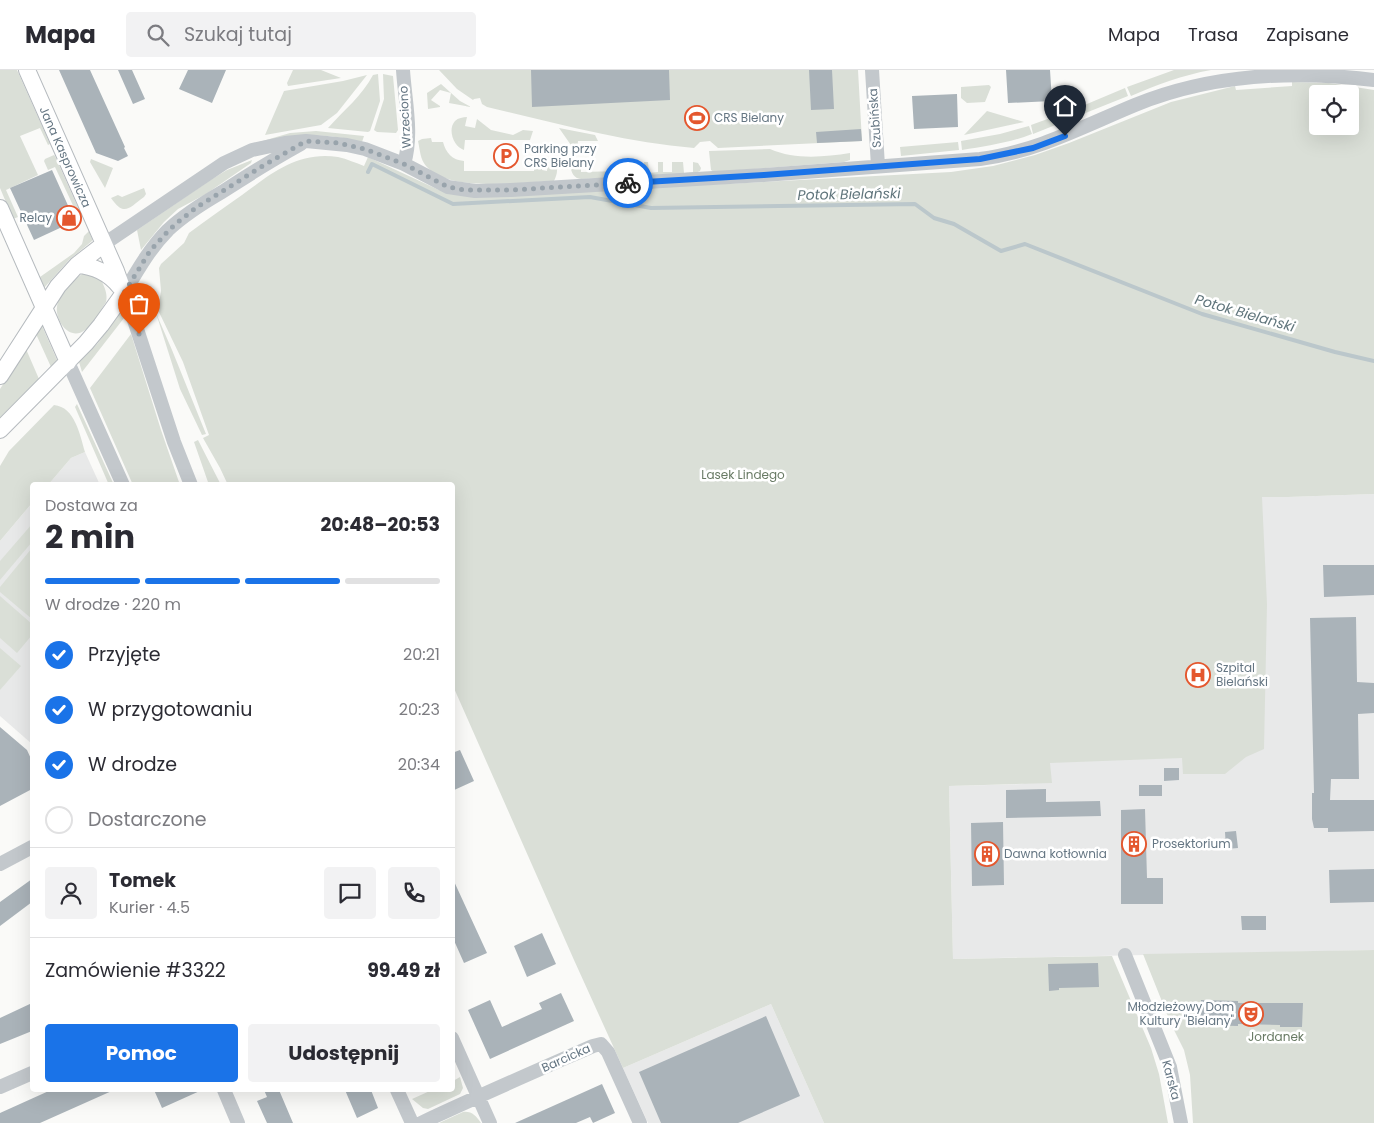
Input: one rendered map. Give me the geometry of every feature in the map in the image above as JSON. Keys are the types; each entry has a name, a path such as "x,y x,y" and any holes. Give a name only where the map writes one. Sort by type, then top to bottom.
{"main road":[{"name":"Jana Kasprowicza","path":"27,70 124,293"},
{"path":"0,208 68,362"},
{"path":"0,376 58,286 77,265 104,244"},
{"path":"0,430 68,362 101,325 124,293 113,279 106,274 92,267 77,265"}],"street":[{"name":"Wrzeciono","path":"402,70 408,136 408,151 404,164"},
{"name":"Szubińska","path":"872,70 878,166"},
{"path":"104,244 230,160 252,150 285,143 306,141 347,145 365,149 404,164 448,187 475,191 511,190 975,160 1005,155 1044,144 1136,105 1193,86 1230,78 1261,72 1313,72 1374,80"},
{"path":"189,482 124,293 150,251 178,222 197,207 306,141"},
{"path":"68,362 122,482"},
{"path":"0,864 30,848"},
{"name":"Karska","path":"1125,955 1170,1067 1181,1123"},
{"name":"Barcicka","path":"478,1096 601,1044 608,1052 640,1123"},
{"path":"455,1045 490,1123"},
{"path":"0,1087 30,1074"},
{"path":"225,1092 238,1123"},
{"path":"398,1092 412,1123"},
{"path":"421,1123 478,1096"}],"shaded area":[{"path":"85,452 99,482 51,482 71,458"},
{"name":"Szpital Bielański","path":"1374,494 1374,950 953,959 949,786 1023,784 1262,496"},
{"path":"30,505 30,742 0,716 0,541"},
{"path":"771,1004 824,1123 648,1123 623,1068"}],"green space":[{"path":"0,70 17,70 50,144 48,145 40,128 20,136 38,175 6,190 18,217 13,219 0,188"},
{"path":"293,70 321,70 341,78 288,86 287,83"},
{"name":"CRS Bielany","path":"439,70 858,70 862,141 718,148 710,141 700,142 694,148 642,141 487,107 482,104 480,98 473,100 457,89"},
{"path":"1174,70 1211,70 1170,81 1131,96 1127,87"},
{"path":"378,74 380,101 370,131 328,128 358,96 373,75"},
{"path":"383,74 393,76 398,130 396,133 377,132 374,130 384,99"},
{"path":"367,75 337,113 321,125 265,135 284,91"},
{"name":"Lasek Lindego","path":"1292,82 1342,85 1309,85 1309,135 1359,135 1359,88 1374,90 1374,494 1262,497 1267,604 1264,749 1246,757 1225,774 1183,774 1182,758 1050,763 1052,783 949,786 953,959 1112,956 1151,1048 1159,1074 1168,1123 824,1123 771,1004 623,1068 455,691 455,482 227,482 203,438 209,435 183,362 158,310 161,291 159,268 161,264 184,243 189,233 264,179 286,166 310,157 338,157 364,166 368,157 439,190 726,184 951,172 993,166 1035,155 1171,102 1235,86 1236,90 1292,86"},
{"path":"441,84 460,101 471,107 449,103 451,93 440,90 431,100 440,107 428,109 427,93"},
{"path":"989,85 991,87 985,102 967,103 961,98 961,87"},
{"path":"1125,88 1128,96 1033,134 1031,125"},
{"path":"987,111 1024,122 964,135"},
{"path":"467,117 465,126 475,128 477,119 491,130 513,135 523,130 533,131 530,140 465,140 464,150 455,142 452,129 456,120"},
{"path":"1029,126 1032,134 997,144 962,150 961,141 1000,134"},
{"path":"559,128 595,135 598,141 578,141 577,150 573,148"},
{"path":"316,131 364,136 362,142 333,137 307,136 252,144 290,133"},
{"path":"431,138 432,142 443,142 450,155 464,161 464,171 534,171 535,160 542,160 542,170 547,171 548,161 556,164 556,177 554,181 505,184 468,183 451,180 437,174 426,166 422,160 418,141"},
{"path":"958,142 959,150 901,156 900,147"},
{"path":"770,149 799,156 850,153 850,160 714,172 711,170 709,151"},
{"path":"54,155 80,212 77,214 55,167 48,170 44,161"},
{"path":"91,159 113,168 105,188 90,162"},
{"path":"252,160 251,163 206,194 178,209 164,222 141,250 137,230 212,179 227,170"},
{"path":"581,161 581,172 621,171 622,161 628,161 628,173 643,172 644,162 648,162 649,173 658,172 658,162 663,162 663,172 672,172 672,162 683,162 684,173 693,172 693,162 698,163 701,168 700,171 695,173 581,179 574,176 571,163"},
{"path":"144,188 146,194 144,197 127,209 120,207 111,198 118,195 122,197"},
{"path":"89,231 92,241 69,260 44,288 40,277 74,253 82,244 84,236"},
{"path":"86,272 101,279 106,293 106,302 94,321 85,330 79,333 69,332 58,318 58,303 68,287"},
{"path":"121,312 124,314 124,318 82,372 79,362 98,343"},
{"path":"156,313 206,434 202,435 180,389"},
{"path":"42,326 57,360 51,367 36,334"},
{"path":"131,334 179,482 132,482 90,388"},
{"path":"26,349 39,379 0,419 0,389"},
{"path":"77,404 113,482 108,482 75,407"},
{"path":"54,405 61,407 72,416 79,430 85,452 71,458 51,482 30,482 30,505 0,541 0,466 9,451"},
{"path":"198,440 219,482 208,482 194,442"},
{"path":"30,526 30,544 0,580 0,561"},
{"path":"30,550 30,617 0,592 0,587"},
{"path":"0,596 30,622 30,637 17,653 0,638"},
{"path":"0,648 21,666 0,690"},
{"name":"Jordanek","path":"1374,950 1374,1123 1193,1123 1190,1075 1184,1050 1171,1024 1143,954"},
{"path":"460,1077 463,1088 460,1094 428,1109 423,1108 412,1099 428,1092 455,1092 455,1080"},
{"path":"463,1112 474,1114 481,1123 439,1123"}],"building":[{"path":"59,70 90,70 128,156 118,161 96,153"},
{"path":"118,70 132,70 145,99 133,104"},
{"path":"188,70 226,70 212,103 179,89"},
{"path":"531,70 669,70 670,100 532,107"},
{"path":"809,70 832,70 834,109 811,110"},
{"path":"1006,70 1050,70 1052,101 1008,103"},
{"path":"957,94 958,127 914,129 912,96"},
{"path":"861,129 862,141 817,143 816,132"},
{"path":"52,170 75,221 34,240 10,188"},
{"path":"1323,565 1374,565 1374,595 1324,597"},
{"path":"1356,617 1357,682 1374,683 1374,713 1358,714 1359,779 1331,779 1330,800 1374,800 1374,831 1328,832 1328,828 1314,828 1312,819 1312,793 1314,793 1310,618"},
{"path":"0,727 27,750 30,757 30,790 0,806"},
{"path":"460,750 474,781 455,790 455,752"},
{"path":"1164,768 1179,768 1179,780 1164,781"},
{"path":"1139,785 1162,785 1162,796 1139,796"},
{"path":"1046,789 1046,802 1100,801 1101,816 1006,818 1006,790"},
{"name":"Prosektorium","path":"1145,809 1147,878 1163,878 1163,904 1121,904 1121,810"},
{"name":"Dawna kotłownia","path":"1003,822 1004,885 972,886 971,823"},
{"path":"1236,831 1238,848 1226,849 1225,832"},
{"path":"1374,869 1374,902 1330,903 1329,870"},
{"path":"30,880 30,904 0,926 0,902"},
{"path":"455,884 487,953 464,963 455,943"},
{"path":"1241,916 1266,916 1266,930 1242,930"},
{"path":"542,933 556,964 527,977 514,946"},
{"path":"1098,963 1099,987 1059,988 1059,990 1049,991 1048,964"},
{"path":"561,993 574,1021 490,1059 468,1010 490,1000 502,1027 542,1009 539,1003"},
{"name":"Młodzieżowy Dom Kultury \"Bielany\"","path":"1201,1000 1238,1001 1238,1003 1303,1003 1302,1027 1238,1024 1238,1026 1200,1025"},
{"path":"30,1004 30,1032 0,1044 0,1018"},
{"path":"766,1016 800,1096 738,1123 661,1123 639,1072"},
{"path":"602,1084 615,1113 593,1123 590,1117 576,1123 515,1123"},
{"path":"47,1092 110,1092 40,1123 0,1123 0,1113"},
{"path":"155,1092 198,1092 162,1108"},
{"path":"265,1092 280,1092 293,1123 267,1123 257,1101 267,1097"},
{"path":"346,1092 372,1092 378,1108 357,1118"}],"waterway":[{"name":"Potok Bielański","path":"368,172 372,164 453,204 590,197 651,208 915,204 934,218 954,224 1001,251 1025,244 1202,314 1335,352 1374,361"}],"way so far":[{"path":"139,334 124,293 154,245 197,207 306,141 338,143 365,149 404,164 448,187 465,190 511,190 628,183"}],"place":[{"name":"CRS Bielany","path":"697,118"},
{"name":"Parking przy CRS Bielany","path":"506,156"},
{"name":"Relay","path":"69,218"},
{"name":"Szpital Bielański","path":"1198,675"},
{"name":"Prosektorium","path":"1134,844"},
{"name":"Dawna kotłownia","path":"987,854"},
{"name":"Młodzieżowy Dom Kultury \"Bielany\"","path":"1251,1014"}],"route":[{"path":"628,183 980,159 1033,148 1065,136"}]}
